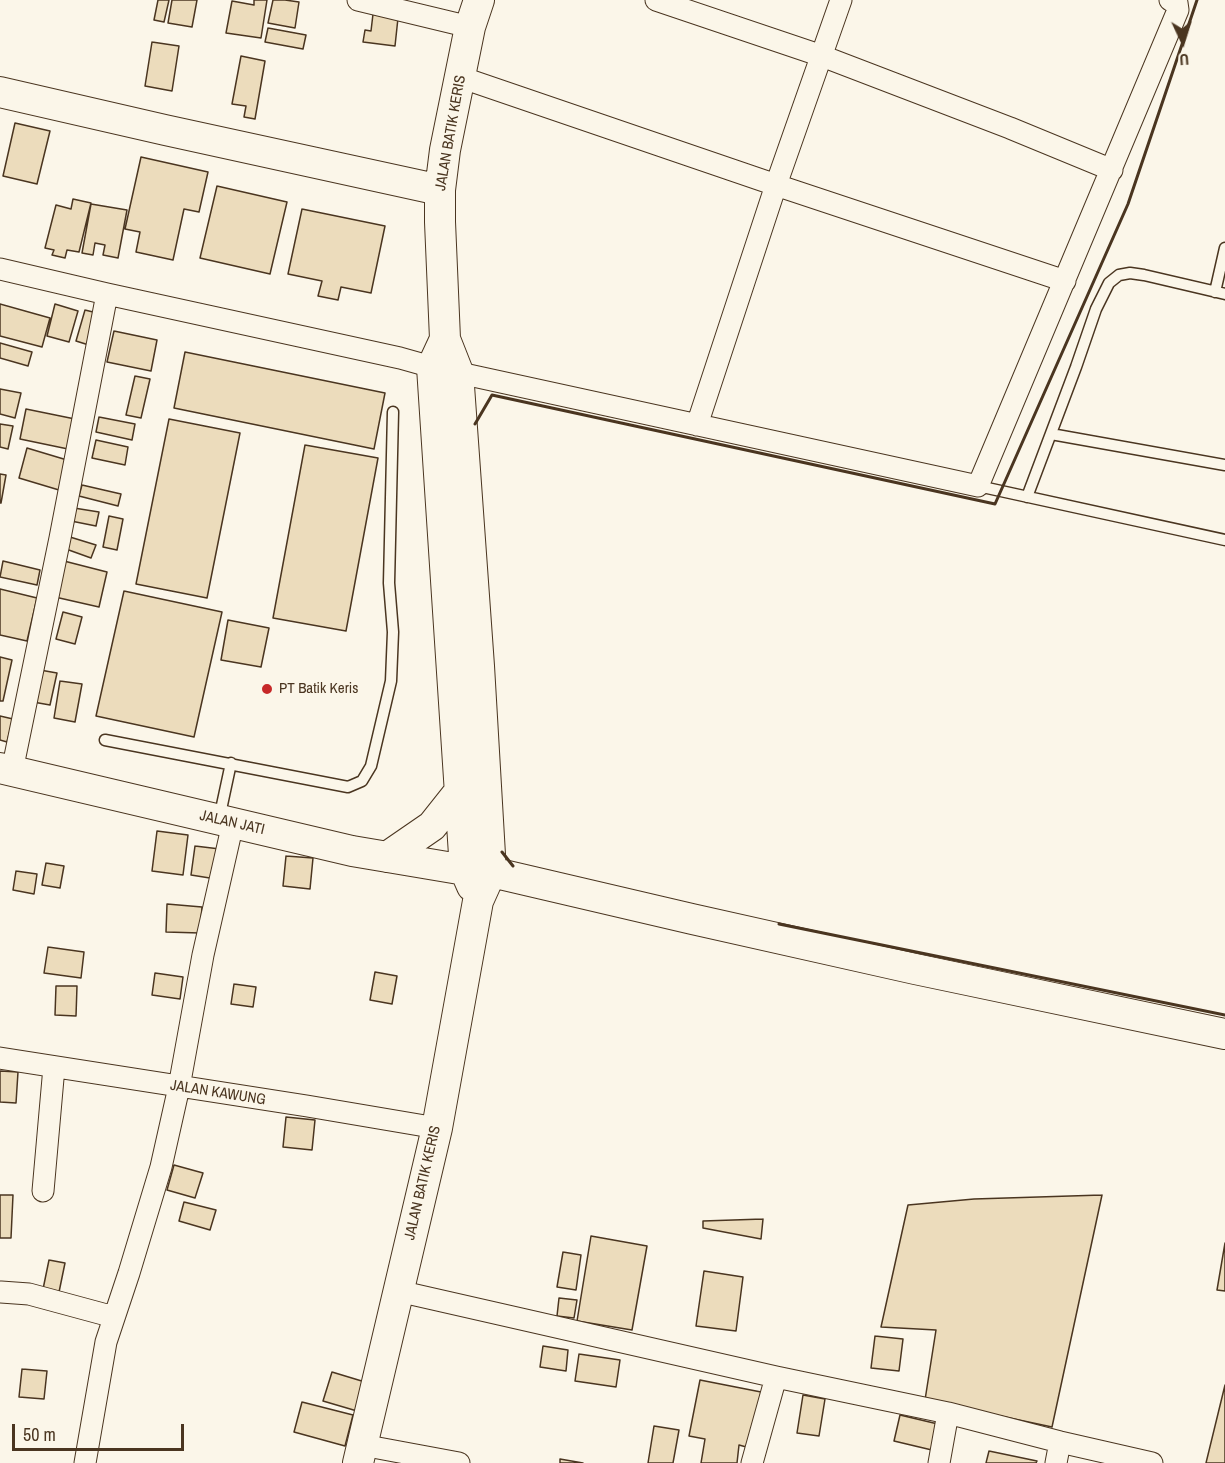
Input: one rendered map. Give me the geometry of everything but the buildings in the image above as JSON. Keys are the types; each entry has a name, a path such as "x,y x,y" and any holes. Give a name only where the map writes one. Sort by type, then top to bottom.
{"street":[{"path":"656,0 822,56 1112,170"},
{"path":"697,425 776,185 841,0"},
{"path":"1,273 107,294 978,486 1178,10 1177,3 1170,0"},
{"path":"370,1 474,14"},
{"name":"JALAN BATIK KERIS","path":"465,667 445,370 440,190 445,150 474,14"},
{"path":"460,77 1065,281"},
{"path":"0,92 440,190"},
{"path":"6,770 60,538 107,294"},
{"path":"465,667 459,792 478,871"},
{"path":"465,667 478,871"},
{"name":"JALAN JATI","path":"6,770 352,851 478,871 915,969 1225,1034"},
{"path":"387,857 432,826 459,792"},
{"path":"85,1463 106,1342 158,1179 179,1087 226,821"},
{"name":"JALAN BATIK KERIS","path":"360,1454 437,1128 478,901 478,871"},
{"name":"JALAN KAWUNG","path":"0,1058 437,1128"},
{"path":"43,1191 54,1067"},
{"path":"398,1291 776,1377 948,1413 1152,1463"},
{"path":"1,1292 29,1294 114,1317"},
{"path":"752,1463 776,1377"},
{"path":"939,1463 948,1413"},
{"path":"1056,1463 1060,1442"},
{"path":"360,1454 459,1463"}],"lane":[{"path":"1027,497 1096,309 1109,284 1119,275 1130,273 1220,293 1225,248"},
{"path":"105,740 348,787 362,781 371,766 391,681 393,632 389,583 393,412"},
{"path":"1051,434 1225,465"},
{"path":"978,486 1225,540"},
{"path":"226,821 231,763"}],"wall":[{"path":"475,424 492,395 995,504 1128,204 1197,0"},
{"path":"502,852 513,866"},
{"path":"779,924 1225,1015"}],"place":[{"name":"PT Batik Keris","path":"267,689"}]}
